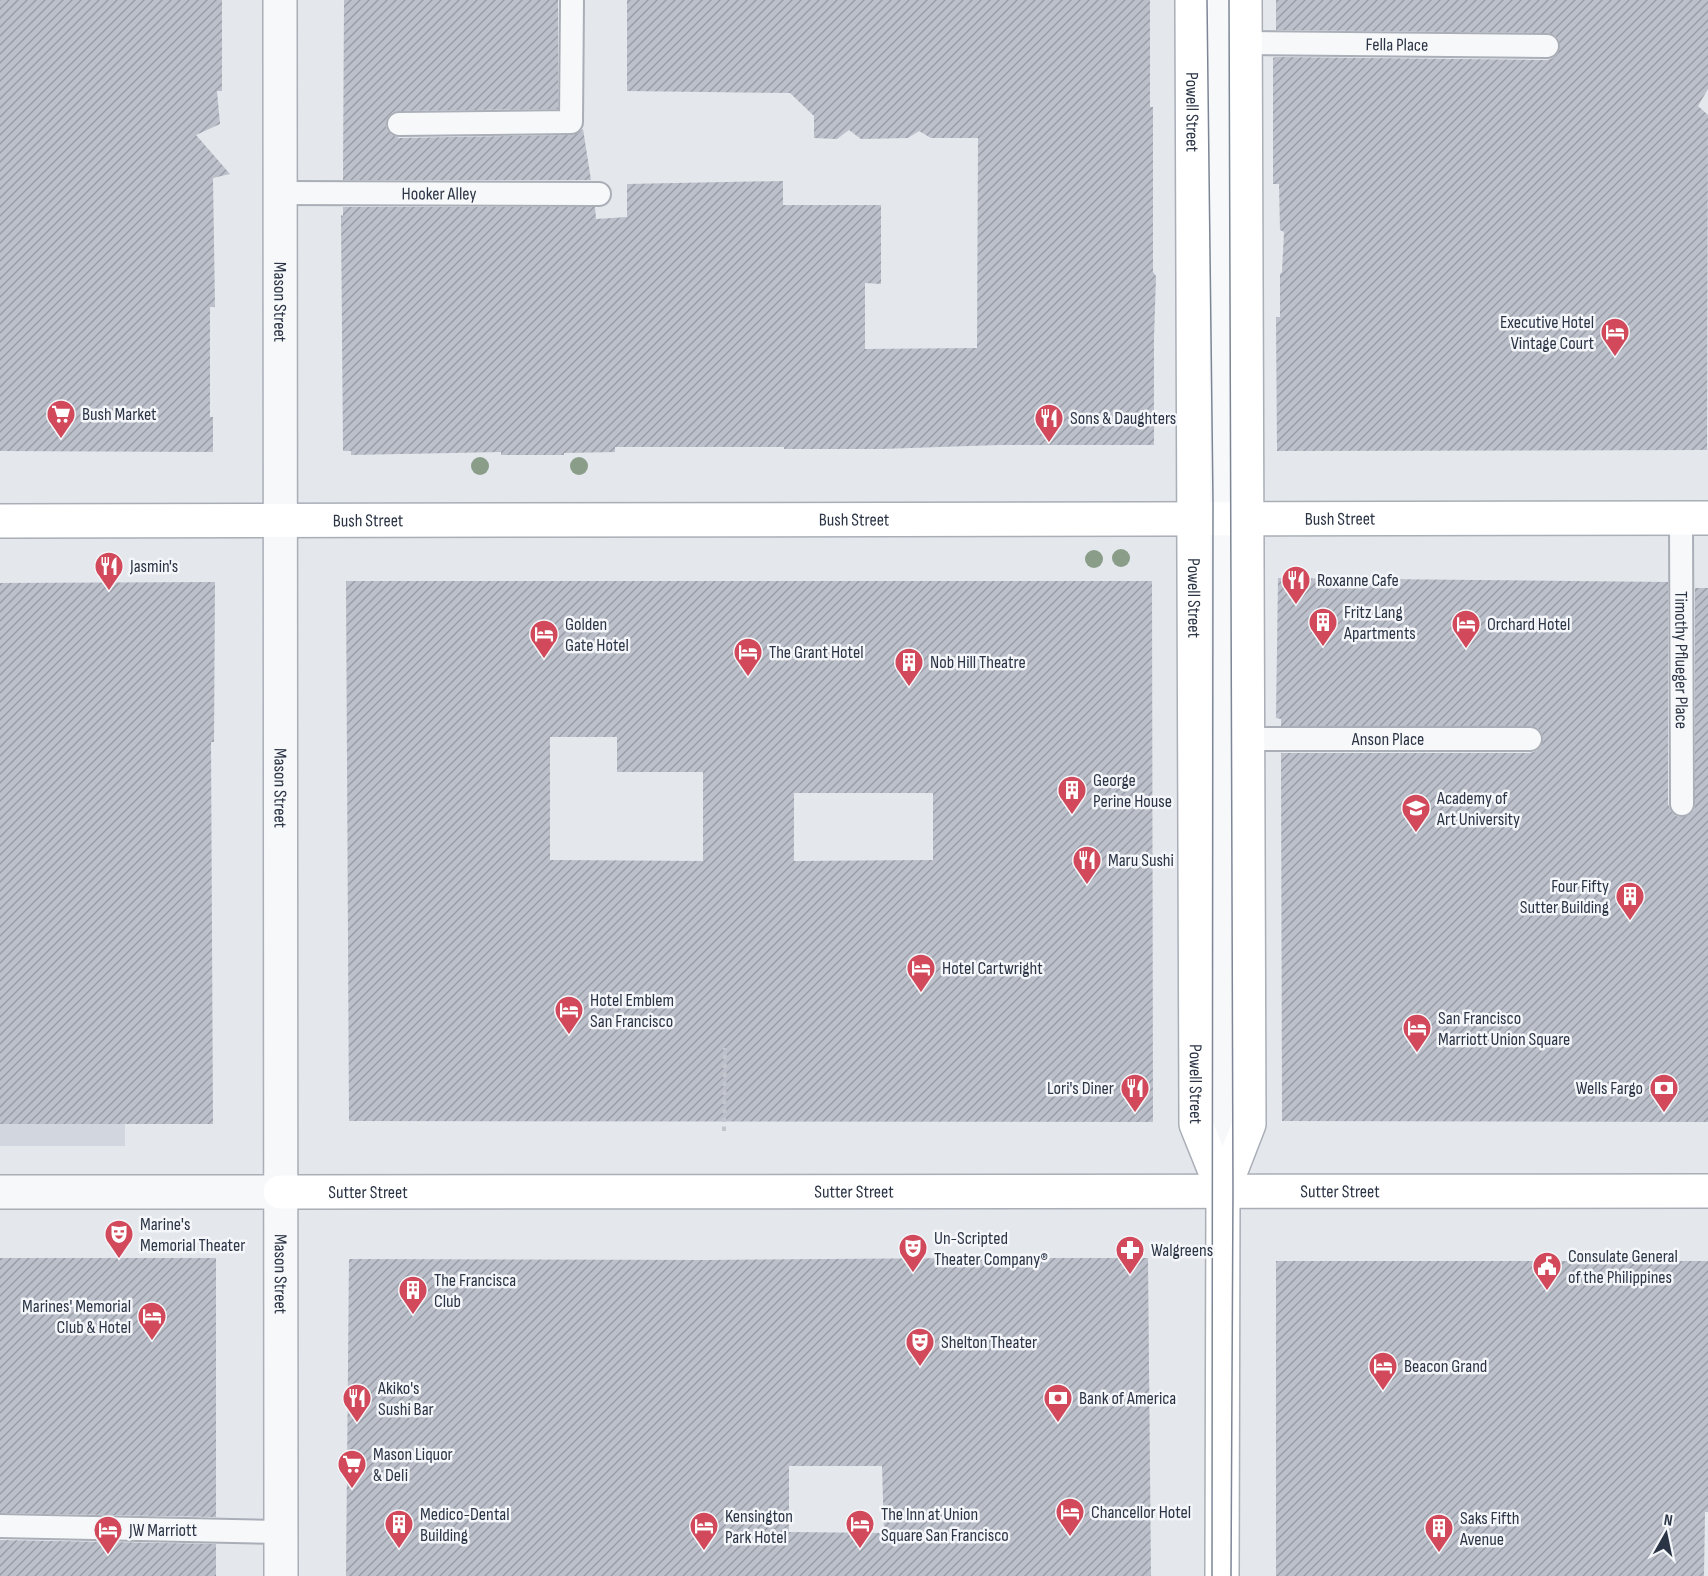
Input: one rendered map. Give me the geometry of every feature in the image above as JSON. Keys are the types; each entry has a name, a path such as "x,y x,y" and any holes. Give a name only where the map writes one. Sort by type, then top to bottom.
{"street":[{"name":"Mason Street","path":"280,0 281,1576"},
{"name":"Powell Street","path":"1192,0 1220,519 1247,739 1249,1124 1223,1191 1222,1576"},
{"name":"Powell Street","path":"1223,1191 1196,1124 1220,519 1245,43 1245,0"},
{"name":"Bush Street","path":"0,521 1694,518"},
{"name":"Sutter Street","path":"0,1192 1708,1191"}],"lane":[{"path":"399,124 571,122 572,0"},
{"path":"1219,0 1220,519"},
{"name":"Fella Place","path":"1245,43 1547,46"},
{"name":"Hooker Alley","path":"280,193 599,194"},
{"name":"Timothy Pflueger Place","path":"1682,804 1694,518"},
{"name":"Anson Place","path":"1247,739 1530,739"},
{"path":"0,1526 281,1532"}],"path":[{"path":"724,1131 725,1048"}],"shaded area":[{"path":"0,1031 125,1051 125,1146 0,1146"}],"building":[{"path":"0,0 222,0 222,91 217,91 220,124 196,135 230,174 213,178 215,307 210,307 210,417 213,417 213,452 0,451"},
{"path":"344,0 558,0 558,109 399,111 393,112 388,117 386,125 392,135 399,138 571,135 583,129 591,180 343,180"},
{"path":"627,0 1150,0 1150,107 1153,107 1153,272 1156,276 1154,445 999,445 881,449 615,447 615,452 564,453 564,455 501,455 501,452 351,455 351,451 343,451 341,215 343,216 343,207 595,207 596,219 627,217 627,184 783,181 783,205 881,205 881,284 865,283 865,349 977,348 978,138 931,138 919,131 908,138 861,139 849,130 837,139 814,138 814,116 790,93 627,91"},
{"path":"1276,0 1708,0 1708,89 1698,106 1708,115 1707,450 1277,451 1276,317 1280,317 1280,274 1282,272 1284,232 1280,230 1279,184 1273,184 1273,58 1547,60 1558,53 1560,46 1554,35 1547,33 1276,30"},
{"path":"1278,578 1668,582 1668,804 1676,816 1681,817 1689,815 1694,810 1695,804 1695,588 1708,588 1708,1122 1282,1121 1281,753 1530,753 1541,746 1543,738 1537,728 1530,726 1281,726 1281,719 1276,718"},
{"path":"346,581 1152,581 1153,1122 349,1121","holes":["550,737 617,737 617,772 703,772 703,861 550,860","794,793 933,793 933,860 794,861"]},
{"path":"215,582 214,742 211,742 213,1124 0,1124 0,583"},
{"name":"Marines' Memorial Club & Hotel","path":"0,1258 216,1258 216,1517 0,1513"},
{"path":"1148,1258 1151,1576 346,1576 349,1259","holes":["789,1466 882,1466 884,1533 789,1532"]},
{"path":"1276,1261 1708,1261 1708,1512 1705,1512 1704,1576 1276,1576"},
{"name":"JW Marriott","path":"0,1540 216,1544 216,1576 0,1576"}],"tram line":[{"path":"1207,0 1213,501 1212,1576"},
{"path":"1229,0 1233,1191 1231,1576"}],"place":[{"name":"Executive Hotel Vintage Court","path":"1615,358"},
{"name":"Bush Market","path":"61,440"},
{"name":"Sons & Daughters","path":"1049,444"},
{"name":"Jasmin's","path":"109,592"},
{"name":"Roxanne Cafe","path":"1296,606"},
{"name":"Fritz Lang Apartments","path":"1323,648"},
{"name":"Orchard Hotel","path":"1466,650"},
{"name":"Golden Gate Hotel","path":"544,660"},
{"name":"The Grant Hotel","path":"748,678"},
{"name":"Nob Hill Theatre","path":"909,688"},
{"name":"George Perine House","path":"1072,816"},
{"name":"Academy of Art University","path":"1416,834"},
{"name":"Maru Sushi","path":"1087,886"},
{"name":"Four Fifty Sutter Building","path":"1630,922"},
{"name":"Hotel Cartwright","path":"921,994"},
{"name":"Hotel Emblem San Francisco","path":"569,1036"},
{"name":"San Francisco Marriott Union Square","path":"1417,1054"},
{"name":"Lori's Diner","path":"1135,1114"},
{"name":"Wells Fargo","path":"1664,1114"},
{"name":"Marine's Memorial Theater","path":"119,1260"},
{"name":"Un-Scripted Theater Company®","path":"913,1274"},
{"name":"Walgreens","path":"1130,1276"},
{"name":"Consulate General of the Philippines","path":"1547,1292"},
{"name":"The Francisca Club","path":"413,1316"},
{"name":"Marines' Memorial Club & Hotel","path":"152,1342"},
{"name":"Shelton Theater","path":"920,1368"},
{"name":"Beacon Grand","path":"1383,1392"},
{"name":"Akiko's Sushi Bar","path":"357,1424"},
{"name":"Bank of America","path":"1058,1424"},
{"name":"Mason Liquor & Deli","path":"352,1490"},
{"name":"Chancellor Hotel","path":"1070,1538"},
{"name":"Medico-Dental Building","path":"399,1550"},
{"name":"The Inn at Union Square San Francisco","path":"860,1550"},
{"name":"Kensington Park Hotel","path":"704,1552"},
{"name":"Saks Fifth Avenue","path":"1439,1554"},
{"name":"JW Marriott","path":"108,1556"}]}
